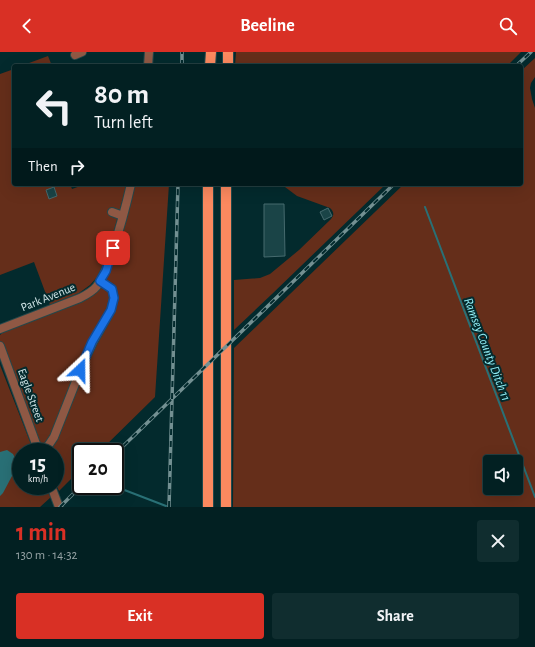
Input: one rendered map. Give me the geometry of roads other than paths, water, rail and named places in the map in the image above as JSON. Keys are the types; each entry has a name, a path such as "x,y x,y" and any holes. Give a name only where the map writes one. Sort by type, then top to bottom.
{"main road":[{"path":"210,64 211,52"},
{"path":"228,52 228,64"},
{"path":"208,186 208,507"},
{"path":"226,186 226,507"}],"street":[{"path":"148,64 149,52"},
{"path":"50,443 54,436 92,342 111,310 114,298 112,289 100,281 106,271 130,186"},
{"path":"112,212 123,216"},
{"name":"Park Avenue","path":"0,329 80,298 96,287 100,281"},
{"name":"Eagle Street","path":"0,346 36,443"},
{"path":"54,495 59,507"}],"water":[{"path":"7,450 12,453 12,476 0,496 0,452"}],"waterway":[{"name":"Ramsey County Ditch 11","path":"425,207 535,497"},
{"path":"124,490 166,506"}],"railway":[{"path":"182,52 182,64"},
{"path":"518,64 531,52"},
{"path":"169,507 178,186"},
{"path":"124,445 392,186"},
{"path":"60,507 72,495"}]}
